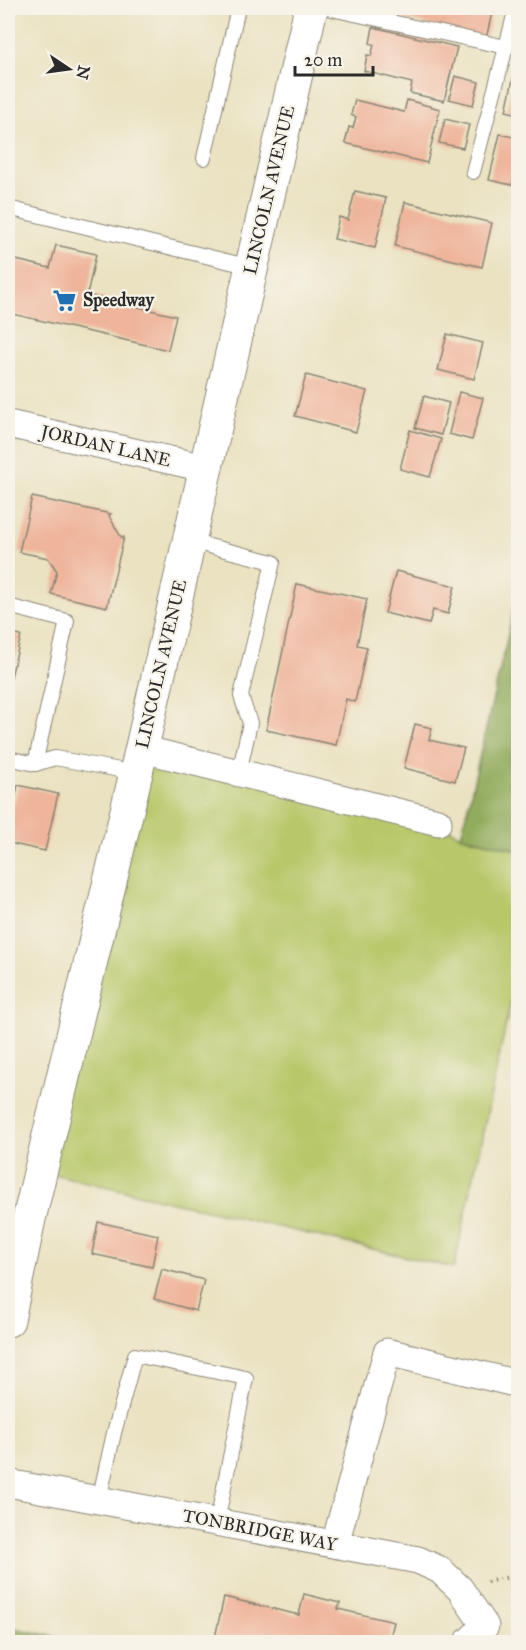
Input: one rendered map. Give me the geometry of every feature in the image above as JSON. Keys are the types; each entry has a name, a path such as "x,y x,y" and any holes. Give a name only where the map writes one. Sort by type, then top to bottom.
{"main road":[{"name":"LINCOLN AVENUE","path":"9,1302 139,761 204,468 311,8"}],"street":[{"name":"JORDAN LANE","path":"8,424 204,468"},
{"path":"139,761 239,773 438,822"},
{"path":"335,1544 387,1352 519,1384"},
{"name":"TONBRIDGE WAY","path":"8,1483 418,1560 440,1570 460,1589 476,1634"}],"lane":[{"path":"204,158 238,8"},
{"path":"327,8 506,47"},
{"path":"473,172 516,8"},
{"path":"8,208 251,267"},
{"path":"189,541 273,562 241,696 249,723 239,773"},
{"path":"8,606 67,621 35,764"},
{"path":"8,758 35,764 55,758 139,761"},
{"path":"99,1500 135,1355 246,1378 217,1522"}],"green space":[{"path":"518,592 518,850 461,836"},
{"path":"142,749 438,822 461,836 518,850 518,968 454,1268 40,1171"},
{"path":"8,1627 81,1642 8,1642"}],"building":[{"path":"384,8 493,8 486,39 383,14"},
{"path":"373,27 457,47 444,101 410,93 412,83 364,71 367,55 371,56 374,45 370,43"},
{"path":"516,65 518,66 518,114 506,111"},
{"path":"455,76 479,82 473,105 449,99"},
{"path":"355,100 404,112 407,100 440,109 427,163 345,143 349,127 353,128 356,117 351,115"},
{"path":"445,119 469,125 463,148 439,143"},
{"path":"500,134 518,138 518,158 512,185 489,180"},
{"path":"355,191 386,198 375,248 334,239 339,217 348,220"},
{"path":"405,202 492,223 482,267 395,246"},
{"path":"56,245 96,254 87,295 176,316 168,350 8,313 8,258 50,268"},
{"path":"447,334 483,343 474,379 438,370"},
{"path":"306,375 367,391 356,432 295,416"},
{"path":"459,392 483,398 472,440 449,434"},
{"path":"424,396 449,403 441,435 415,428"},
{"path":"410,430 441,439 430,477 400,469"},
{"path":"32,497 111,514 109,516 121,537 124,537 107,607 51,594 57,571 48,558 19,552"},
{"path":"396,571 455,586 448,614 433,610 429,624 385,613"},
{"path":"297,584 367,599 357,645 367,647 355,702 346,699 336,745 266,730"},
{"path":"8,633 21,636 8,689"},
{"path":"415,724 432,728 429,740 464,748 455,781 404,768"},
{"path":"18,785 58,794 45,851 8,843 8,830"},
{"path":"98,1222 158,1235 152,1267 92,1254"},
{"path":"162,1269 204,1280 196,1311 154,1299"},
{"path":"304,1594 340,1603 338,1609 394,1622 389,1642 214,1642 224,1597 299,1615"}],"place":[{"name":"Speedway","path":"65,300"}]}
